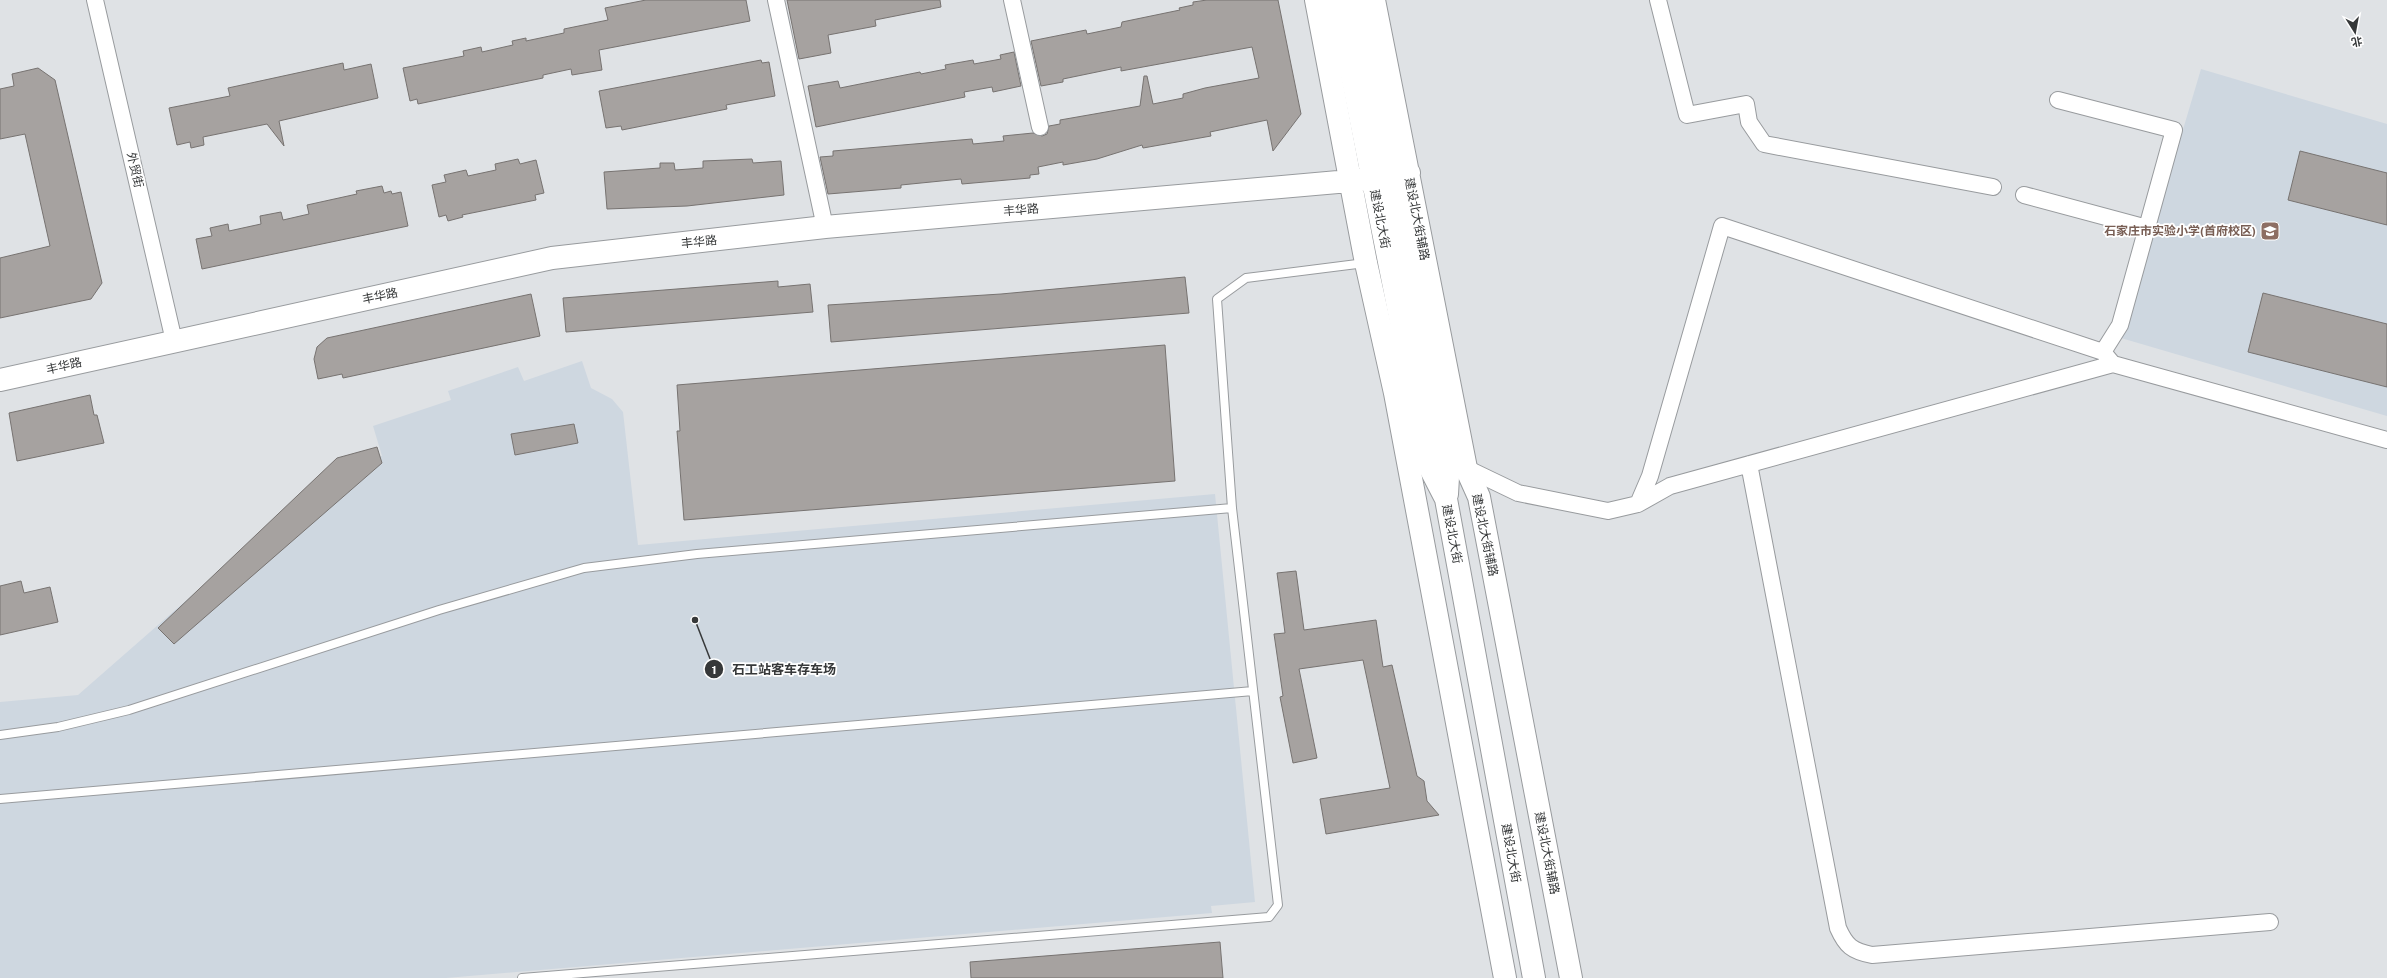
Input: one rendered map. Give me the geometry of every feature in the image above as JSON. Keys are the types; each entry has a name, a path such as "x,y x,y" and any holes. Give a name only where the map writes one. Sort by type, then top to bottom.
{"street":[{"name":"外贸街","path":"96,0 174,341"},
{"path":"776,0 825,227"},
{"path":"1012,0 1040,127"},
{"path":"1316,0 1366,263 1395,393 1505,978"},
{"name":"建设北大街","path":"1337,0 1390,176 1430,468 1446,499 1534,978"},
{"path":"1353,0 1390,176"},
{"name":"建设北大街辅路","path":"1374,0 1390,176 1466,468 1479,497 1571,978"},
{"path":"1658,0 1686,115 1746,104 1749,122 1764,144 1993,187"},
{"path":"2058,100 2174,130 2120,325 2108,358"},
{"name":"丰华路","path":"0,380 552,258 825,227 1350,181 1390,176"},
{"path":"2024,195 2147,228"},
{"path":"1638,504 1650,476 1722,226 2108,358 2387,440"},
{"path":"1466,468 1525,494 1608,511 1638,504 1670,486 2108,358"},
{"path":"1749,464 1838,928 1844,943 1859,952 1872,955 2270,922"}],"lane":[{"path":"522,978 1269,917 1278,905 1232,508 1217,299 1246,278 1366,263"},
{"path":"0,735 58,727 129,710 439,610 584,568 697,554 1232,508"},
{"path":"0,799 1253,691"}],"shaded area":[{"name":"石家庄市实验小学(首府校区)","path":"2201,69 2387,124 2387,416 2121,338"},
{"path":"582,361 591,388 612,399 623,412 638,545 1215,494 1255,902 1211,906 1212,913 446,978 0,978 0,702 78,695 341,465 382,456 373,426 451,400 448,391 518,367 524,381"}],"building":[{"path":"646,0 746,0 750,21 599,50 602,70 572,75 571,69 543,75 543,78 418,104 417,99 410,101 403,68 464,56 463,51 481,47 482,52 513,45 512,41 526,38 526,41 564,33 564,29 608,20 605,8"},
{"path":"787,0 940,0 941,7 875,20 876,26 828,35 831,53 799,59"},
{"path":"1207,0 1278,0 1301,114 1273,151 1267,120 1210,132 1211,136 1143,148 1142,145 1097,159 1063,165 1063,162 1038,167 1039,174 1030,175 1030,178 962,184 961,179 901,185 901,188 828,194 820,157 833,156 833,151 972,139 973,144 1004,141 1003,136 1033,133 1042,136 1047,134 1049,126 1060,124 1060,120 1140,106 1144,76 1147,76 1153,104 1183,98 1183,94 1205,88 1259,78 1252,47 1121,71 1121,67 1063,79 1063,82 1041,86 1031,41 1086,30 1087,34 1121,27 1122,22 1180,10 1179,8 1193,5 1193,2"},
{"path":"1014,52 1021,86 993,92 992,87 964,92 965,97 816,127 808,86 838,81 840,88 920,72 921,74 946,69 945,65 973,60 974,64 1001,59 1000,55"},
{"path":"761,60 762,63 769,62 775,96 726,105 727,109 622,130 621,126 606,128 599,91"},
{"path":"343,63 344,70 371,64 378,98 279,121 284,146 267,124 203,137 204,145 191,148 190,142 177,145 169,108 230,96 228,88"},
{"path":"38,68 55,80 102,283 91,299 0,318 0,258 50,246 25,134 0,139 0,89 14,86 12,74"},
{"path":"2300,151 2387,173 2387,225 2288,200"},
{"path":"518,159 520,164 536,160 544,193 535,195 536,200 462,215 463,217 448,221 446,215 439,217 432,185 446,182 444,175 466,170 468,176 496,170 495,164"},
{"path":"752,159 753,163 781,161 784,195 687,206 607,209 604,172 660,168 660,163 674,163 675,170 703,168 703,161"},
{"path":"382,186 384,193 391,191 392,194 401,192 408,226 202,269 196,239 212,236 210,228 228,224 229,231 261,224 260,216 281,212 283,220 309,214 307,205 357,194 356,191"},
{"path":"1185,277 1189,313 831,342 828,305 1001,294"},
{"path":"778,281 778,287 810,284 813,312 566,332 563,298"},
{"path":"2263,293 2387,324 2387,387 2248,352"},
{"path":"531,294 540,336 343,378 342,374 318,379 314,359 317,347 327,338"},
{"path":"1165,345 1175,481 684,520 677,431 680,431 677,385"},
{"path":"90,395 94,415 97,415 104,443 17,461 9,413"},
{"path":"574,424 578,443 515,455 511,434"},
{"path":"377,447 382,463 174,644 158,628 337,458"},
{"path":"1296,571 1304,630 1376,620 1383,667 1392,665 1417,776 1424,781 1427,801 1439,815 1326,834 1320,799 1390,788 1363,660 1299,669 1317,758 1293,763 1280,697 1283,696 1274,634 1285,633 1277,573"},
{"path":"21,581 24,593 50,587 58,622 0,635 0,586"},
{"path":"1220,942 1223,978 971,978 970,962"}],"place":[{"name":"石家庄市实验小学(首府校区)","path":"2270,231"},
{"name":"石工站客车存车场","path":"695,620"}]}
